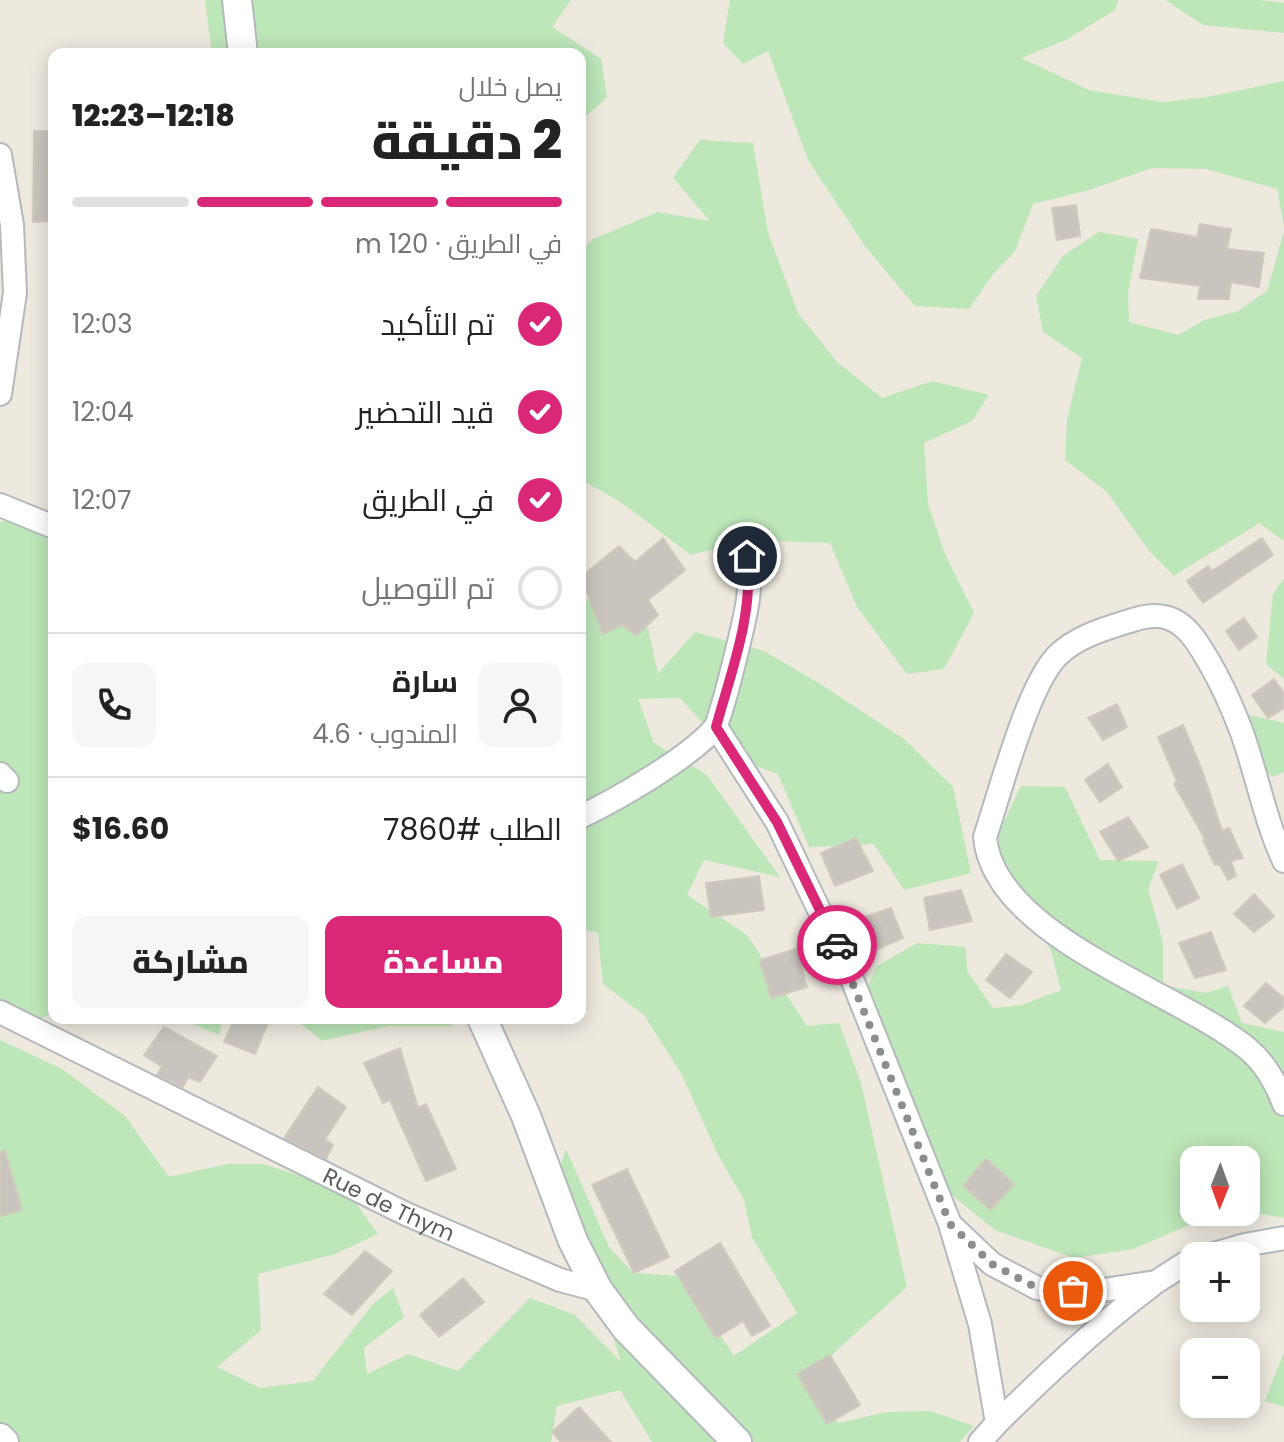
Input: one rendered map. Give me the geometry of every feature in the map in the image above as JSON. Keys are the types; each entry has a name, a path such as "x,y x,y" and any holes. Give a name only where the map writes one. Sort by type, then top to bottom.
{"street":[{"path":"237,0 242,48"},
{"path":"0,155 12,225 15,293 0,394"},
{"path":"0,505 48,525"},
{"path":"586,814 644,781 716,727 748,601 750,577 747,556"},
{"path":"1284,861 1227,695 1194,638 1181,623 1161,614 1142,617 1092,634 1072,644 1056,658 1037,690 985,837 994,871 1005,888 1030,913 1077,949 1197,1014 1249,1050 1275,1081 1284,1104"},
{"path":"716,727 777,822 852,979 950,1224 980,1324 997,1423"},
{"name":"Rue de Thym","path":"0,1012 406,1214 560,1280 598,1290"},
{"path":"485,1024 526,1116 573,1241 598,1290 626,1328 737,1442"},
{"path":"950,1224 992,1264 1037,1288 1097,1291 1156,1282"},
{"path":"1260,1242 1284,1238 1284,1229"},
{"path":"980,1442 1085,1341 1156,1282 1180,1267"}],"green space":[{"path":"205,0 571,0 552,27 584,48 211,48"},
{"path":"730,0 1118,0 1115,10 1066,40 1021,58 1089,90 1163,102 1208,97 1284,81 1284,227 1277,189 1206,169 1152,168 1089,190 1033,204 1015,251 991,277 969,309 915,306 865,246 808,160 768,51 743,64 723,43"},
{"path":"1165,0 1284,3 1284,33 1203,25"},
{"path":"586,49 601,59 607,97 586,116"},
{"path":"700,140 753,143 768,233 798,313 837,362 882,398 932,381 989,395 972,421 924,443 928,504 945,554 974,613 944,669 907,674 857,607 830,543 750,540 691,555 622,503 586,482 586,247 593,239 658,212 710,221 673,178"},
{"path":"1284,231 1284,541 1259,523 1174,576 1150,552 1107,492 1065,460 1067,420 1082,358 1043,332 1036,296 1063,256 1099,232 1138,239 1128,294 1129,322 1178,335 1205,320 1238,311 1267,291"},
{"path":"47,512 48,1014 38,1022 0,1001 0,522"},
{"path":"1284,578 1284,679 1266,664 1273,594"},
{"path":"586,599 648,628 658,674 695,632 764,651 904,739 953,787 971,873 904,890 874,844 809,847 778,774 734,758 680,698 638,699 654,743 707,775 780,877 704,860 687,895 747,935 807,1026 839,1023 861,1083 907,1287 839,1348 810,1381 838,1423 887,1412 930,1411 974,1426 960,1442 652,1442 620,1390 557,1406 551,1442 0,1442 0,1040 62,1069 125,1116 169,1177 227,1164 263,1164 347,1191 378,1234 335,1254 258,1274 261,1330 217,1367 260,1388 313,1381 372,1305 393,1288 404,1317 364,1348 367,1374 408,1354 458,1371 530,1298 575,1315 621,1362 590,1265 556,1179 566,1149 609,1247 633,1273 681,1276 734,1356 797,1313 752,1237 744,1200 718,1155 682,1075 644,1015 603,984 598,933 586,930"},
{"path":"1249,715 1284,723 1284,772 1272,777 1250,753"},
{"path":"1021,786 1065,787 1100,860 1159,861 1148,889 1163,942 1163,985 1206,993 1228,986 1242,1023 1284,1032 1284,1218 1260,1214 1260,1146 1180,1146 1180,1226 1187,1226 1133,1249 1074,1258 995,1230 948,1192 917,1120 868,986 877,966 917,943 966,947 967,971 993,1008 1022,1005 1061,990 1051,951 995,865 1000,830"},
{"path":"192,1024 222,1024 219,1035"},
{"path":"301,1024 452,1024 387,1026 322,1041"},
{"path":"1284,1352 1284,1407 1265,1401"}],"building":[{"path":"34,131 48,131 48,221 33,222"},
{"path":"1076,205 1080,236 1057,240 1052,208"},
{"path":"1200,224 1231,229 1227,249 1264,253 1259,287 1231,282 1229,299 1198,299 1200,286 1140,278 1151,229 1197,237"},
{"path":"663,538 685,570 648,600 658,615 636,636 622,625 603,634 586,590 586,573 619,546 635,562"},
{"path":"1262,538 1273,555 1203,603 1187,581 1208,566 1212,571"},
{"path":"1244,618 1257,637 1239,650 1226,631"},
{"path":"1274,679 1284,693 1284,708 1268,718 1252,695"},
{"path":"1117,704 1127,727 1103,740 1088,718"},
{"path":"1183,725 1222,831 1229,828 1243,858 1231,861 1236,876 1228,880 1219,864 1215,865 1205,839 1174,784 1177,782 1158,737"},
{"path":"1108,764 1122,787 1100,802 1085,780"},
{"path":"1128,817 1148,847 1118,861 1100,832"},
{"path":"856,838 873,871 835,886 821,853"},
{"path":"1182,864 1199,898 1177,909 1160,875"},
{"path":"759,876 764,910 711,917 706,883"},
{"path":"961,890 972,921 930,930 924,898"},
{"path":"1254,894 1274,916 1254,932 1234,914"},
{"path":"891,908 903,938 869,953 858,919"},
{"path":"1211,932 1226,970 1195,978 1179,943"},
{"path":"796,949 807,987 771,998 760,960"},
{"path":"1006,954 1032,972 1010,998 986,980"},
{"path":"1266,983 1284,998 1284,1007 1265,1023 1244,1006"},
{"path":"232,1024 268,1024 255,1054 224,1042"},
{"path":"164,1027 217,1056 200,1082 188,1077 183,1087 157,1075 162,1067 144,1055"},
{"path":"400,1048 418,1108 426,1104 456,1169 426,1181 390,1100 383,1103 364,1063"},
{"path":"318,1087 346,1107 325,1139 333,1145 326,1159 284,1138"},
{"path":"5,1151 22,1210 0,1216 0,1152"},
{"path":"986,1159 1014,1184 991,1210 963,1186"},
{"path":"627,1169 669,1257 634,1273 592,1185"},
{"path":"720,1243 770,1326 752,1336 743,1321 716,1338 675,1271"},
{"path":"365,1251 392,1271 352,1315 324,1294"},
{"path":"463,1278 484,1302 439,1337 420,1315"},
{"path":"830,1355 860,1405 827,1424 797,1374"},
{"path":"579,1407 611,1442 561,1442 552,1432"}],"way so far":[{"path":"837,945 950,1224 992,1264 1037,1288 1073,1291"}],"route":[{"path":"747,556 750,577 748,601 716,727 777,822 837,945"}]}
